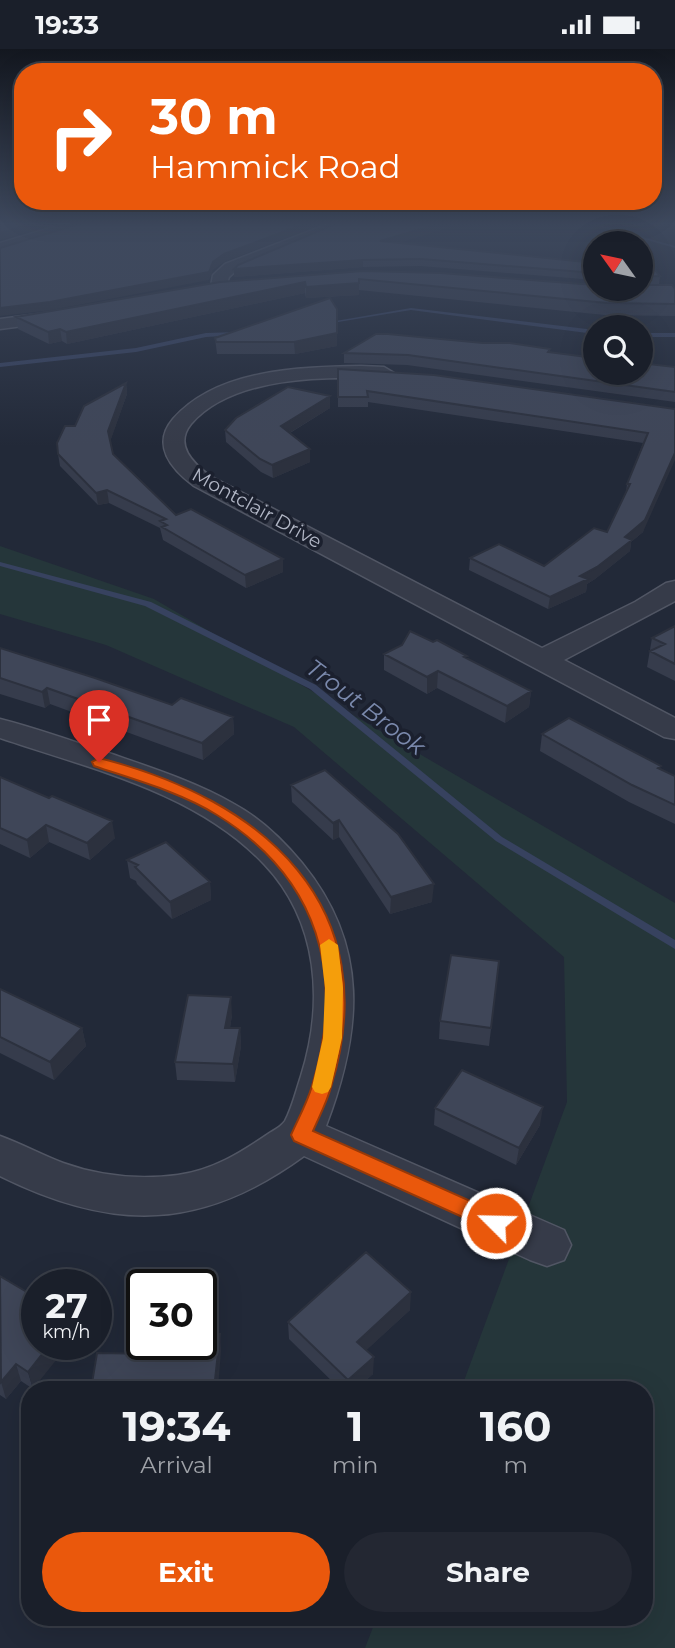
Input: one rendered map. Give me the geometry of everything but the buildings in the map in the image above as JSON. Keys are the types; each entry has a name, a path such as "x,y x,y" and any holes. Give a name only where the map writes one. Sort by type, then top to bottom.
{"street":[{"path":"0,324 76,313"},
{"name":"Montclair Drive","path":"413,375 330,372 282,377 246,385 213,398 184,418 174,434 174,449 185,467 202,481 675,730"},
{"path":"543,659 645,608 675,589"},
{"path":"0,728 174,788 223,812 265,844 297,877 321,919 331,951 334,988 333,1038 321,1088 301,1135 251,1169 209,1188 167,1195 125,1197 84,1191 33,1172 0,1155"},
{"path":"301,1135 547,1245"}],"shaded area":[{"path":"0,546 154,599 675,903 675,1648 365,1648 374,1626 653,1626 653,1381 464,1381 567,1102 564,957 294,727 106,645 0,614"}],"waterway":[{"name":"Trout Brook","path":"326,323 411,309 583,330"},
{"name":"Trout Brook","path":"0,365 136,350 206,335 238,334"},
{"name":"Trout Brook","path":"653,335 675,335"},
{"name":"Trout Brook","path":"0,564 148,604 313,687 499,839 675,945"}],"slow traffic":[{"path":"322,1087 333,1038 334,988 329,945"}],"route":[{"path":"99,762 174,788 223,812 265,844 297,877 321,919 331,951 334,988 333,1038 321,1088 301,1135 496,1223"}]}
